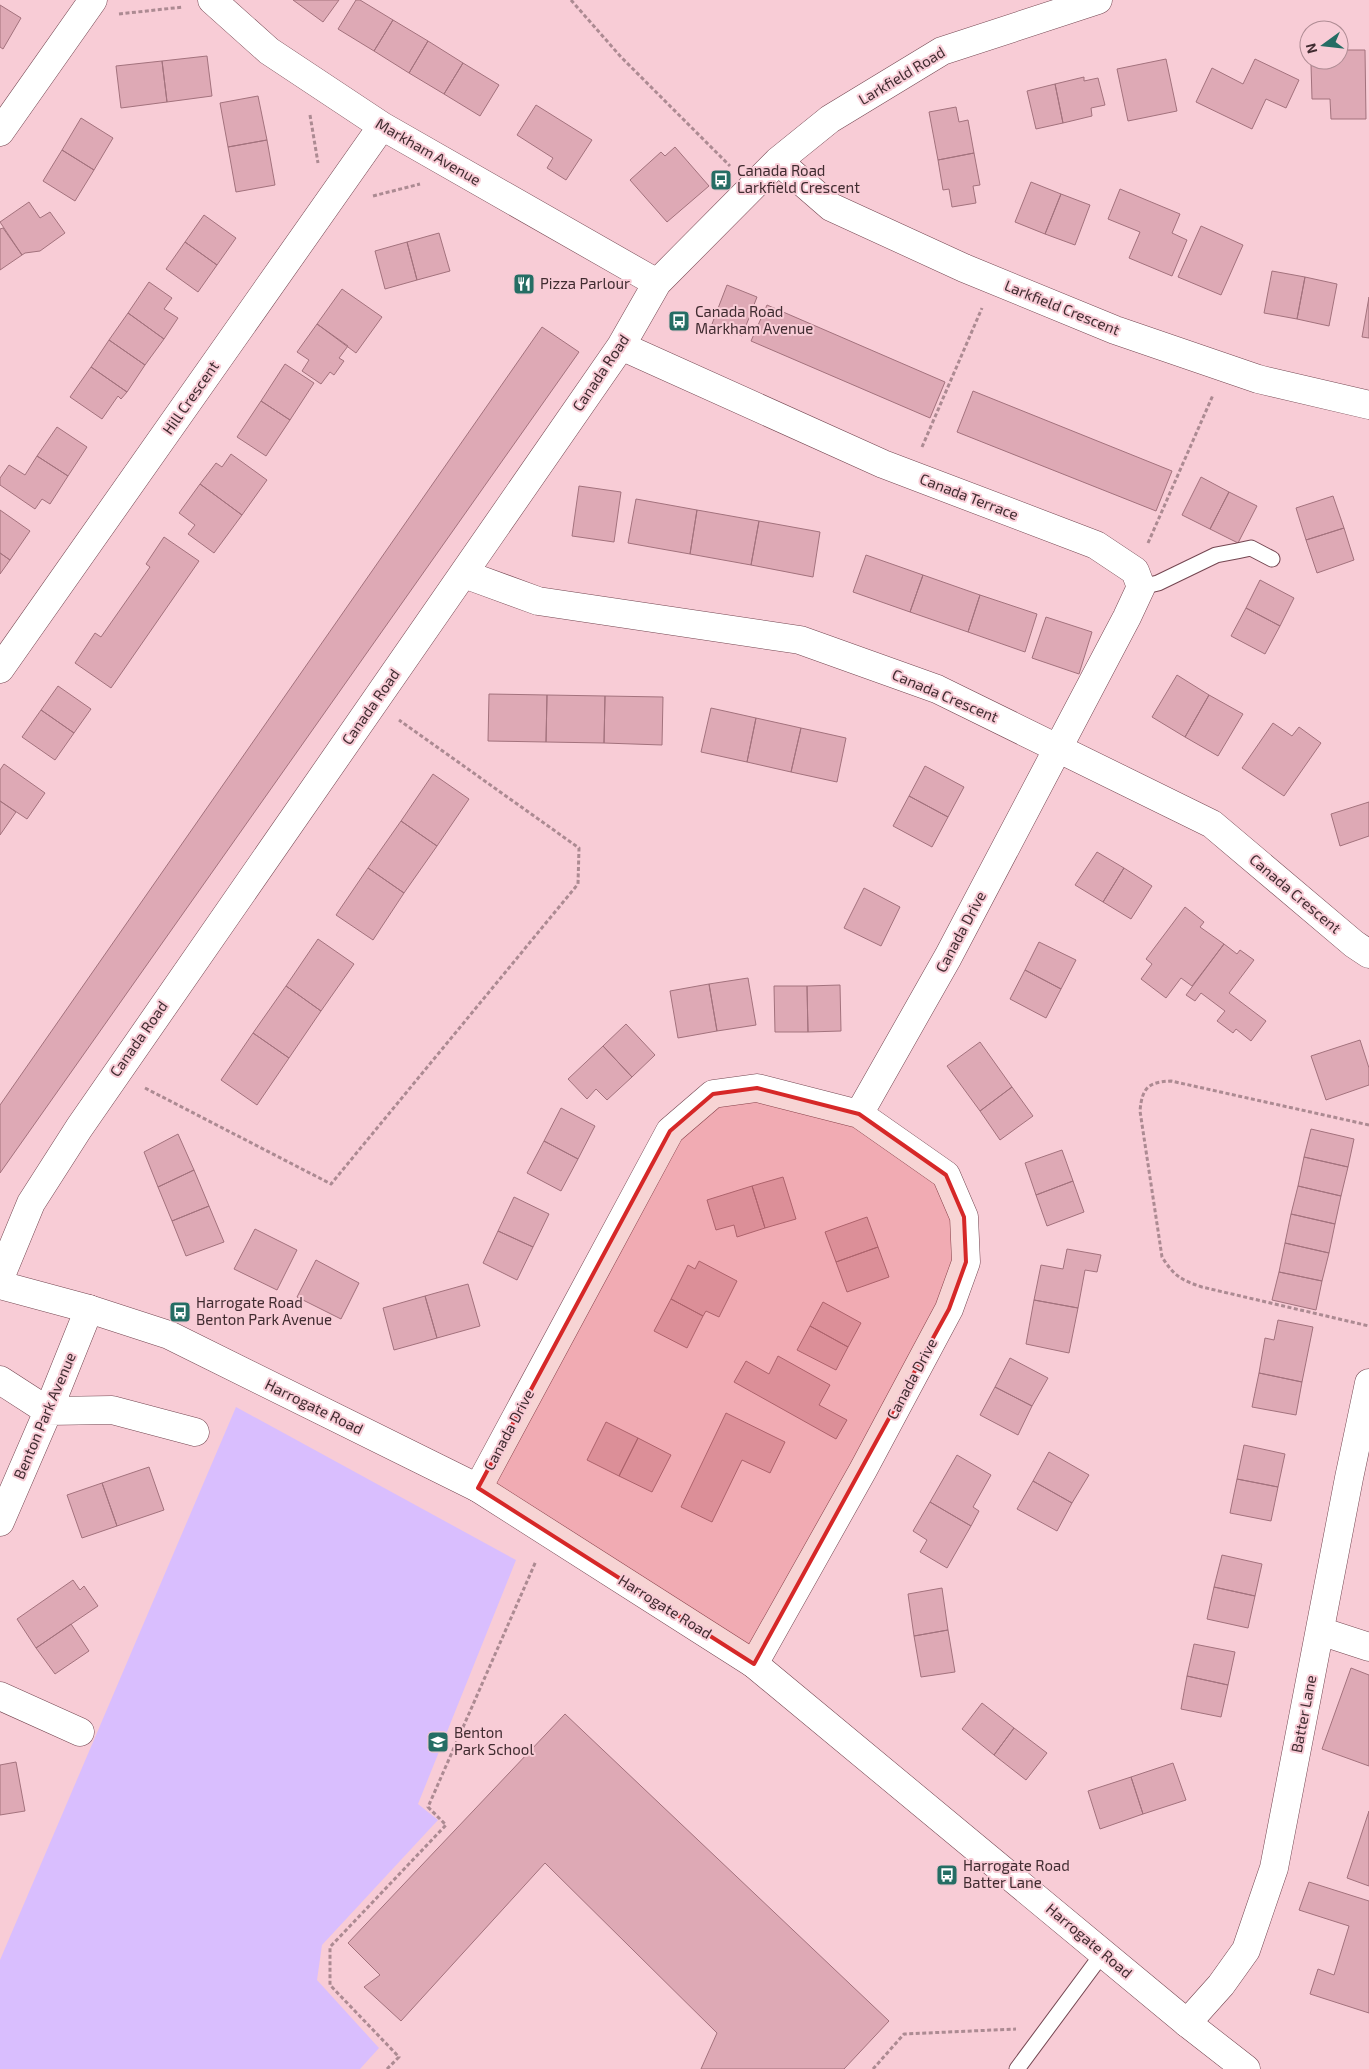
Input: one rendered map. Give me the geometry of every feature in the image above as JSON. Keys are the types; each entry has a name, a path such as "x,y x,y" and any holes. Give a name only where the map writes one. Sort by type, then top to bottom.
{"street":[{"name":"Larkfield Road","path":"778,161 830,119 942,50 1098,0"},
{"name":"Markham Avenue","path":"214,2 268,51 382,126 658,283"},
{"path":"0,132 86,10"},
{"name":"Hill Crescent","path":"0,669 382,126"},
{"name":"Canada Road","path":"0,1278 31,1203 115,1073 464,574 620,346 658,283 778,161"},
{"name":"Larkfield Crescent","path":"778,161 831,208 994,280 1115,330 1258,379 1369,405"},
{"name":"Canada Terrace","path":"620,346 883,464 1096,545 1138,579"},
{"name":"Canada Crescent","path":"464,574 538,601 800,640 937,690 1212,824 1354,944 1369,954"},
{"path":"1058,748 1127,618 1138,579"},
{"name":"Canada Drive","path":"859,1114 948,957 1058,748"},
{"name":"Canada Drive","path":"478,1488 670,1131 712,1094 756,1088 859,1114 946,1175 964,1218 966,1262 949,1309 864,1470 754,1664"},
{"name":"Harrogate Road","path":"0,1285 89,1309 169,1335 478,1488 754,1664 1187,2023 1246,2069"},
{"name":"Benton Park Avenue","path":"0,1522 89,1309"},
{"path":"0,1380 48,1411 112,1410 195,1432"},
{"name":"Batter Lane","path":"1187,2023 1221,1984 1246,1950 1274,1868 1320,1631 1359,1482 1369,1383"},
{"path":"1320,1631 1369,1648"},
{"path":"0,1696 80,1732"}],"lane":[{"path":"1138,579 1158,583 1216,555 1250,548 1272,560"},
{"path":"1017,2069 1103,1953"}],"path":[{"path":"570,0 621,56 752,188"},
{"path":"86,10 214,2"},
{"path":"910,474 994,280"},
{"path":"1138,579 1224,368"},
{"path":"115,1073 331,1184 578,884 579,848 374,702"},
{"path":"1369,1125 1171,1081 1158,1082 1146,1088 1141,1098 1140,1111 1162,1257 1171,1271 1184,1281 1202,1287 1369,1326"},
{"path":"387,2069 399,2057 330,1985 330,1947 446,1825 428,1806 548,1533"},
{"path":"873,2069 904,2034 1048,2027"}],"highlighted area":[{"path":"757,1088 859,1114 946,1175 964,1217 966,1262 949,1309 754,1664 478,1488 670,1131 713,1094"}],"shaded area":[{"path":"236,1407 516,1560 418,1804 438,1820 322,1945 317,1980 379,2048 360,2069 0,2069 0,1960"}],"building":[{"path":"293,0 339,0 323,22"},
{"path":"356,0 360,0 393,20 374,51 338,29"},
{"path":"0,5 21,18 3,49 0,47"},
{"path":"393,20 428,41 409,73 374,51"},
{"path":"428,41 463,63 444,94 409,73"},
{"path":"1349,50 1365,50 1366,119 1331,119 1330,99 1312,99 1311,70 1349,70"},
{"path":"207,56 212,96 167,102 162,61"},
{"path":"1166,59 1177,111 1128,121 1117,69"},
{"path":"1255,59 1299,80 1286,108 1266,99 1252,129 1196,102 1212,68 1243,84"},
{"path":"162,61 167,102 121,108 116,66"},
{"path":"463,63 499,85 480,116 444,94"},
{"path":"1084,77 1084,81 1098,78 1105,105 1091,108 1092,116 1063,123 1055,84"},
{"path":"1055,84 1063,123 1036,129 1027,91"},
{"path":"258,96 267,140 228,147 220,103"},
{"path":"536,105 592,140 566,180 547,168 553,158 517,135"},
{"path":"956,107 959,122 968,120 974,153 938,160 929,112"},
{"path":"81,118 113,138 94,170 62,150"},
{"path":"267,140 275,185 236,192 228,147"},
{"path":"675,147 709,186 667,222 630,180 661,152 665,156"},
{"path":"62,150 94,170 75,201 43,181"},
{"path":"974,153 980,185 973,186 976,203 952,207 949,189 943,190 938,160"},
{"path":"1031,182 1061,194 1045,234 1015,222"},
{"path":"1120,189 1180,214 1172,233 1187,240 1172,276 1129,258 1140,232 1108,219"},
{"path":"1061,194 1090,205 1075,245 1045,234"},
{"path":"29,202 40,218 50,212 65,233 40,251 22,255 0,222"},
{"path":"204,215 236,238 217,265 185,242"},
{"path":"1201,226 1243,245 1221,295 1178,277"},
{"path":"3,228 22,255 0,270 0,229"},
{"path":"439,233 450,271 417,280 407,242"},
{"path":"185,242 217,265 198,292 166,269"},
{"path":"407,242 417,280 385,289 375,251"},
{"path":"1272,271 1305,277 1297,319 1264,313"},
{"path":"1305,277 1337,284 1329,326 1297,319"},
{"path":"149,282 172,298 164,309 178,318 164,339 128,313"},
{"path":"727,285 757,297 742,336 712,324"},
{"path":"342,289 382,317 356,353 317,324"},
{"path":"1369,297 1369,338 1362,337"},
{"path":"767,305 945,382 930,418 751,341"},
{"path":"128,313 164,339 145,365 109,340"},
{"path":"317,324 348,346 339,358 344,361 334,375 330,372 321,384 302,371 309,360 297,352"},
{"path":"542,327 579,352 0,1173 0,1105"},
{"path":"109,340 145,365 127,392 91,367"},
{"path":"285,364 314,383 290,420 261,401"},
{"path":"91,367 127,392 121,399 118,396 102,419 70,397"},
{"path":"973,391 1172,471 1156,511 957,432"},
{"path":"261,401 290,420 266,456 237,437"},
{"path":"57,427 87,447 68,476 37,456"},
{"path":"231,454 267,480 242,515 200,484 216,463 222,467"},
{"path":"37,456 68,476 50,504 42,499 35,509 0,485 0,478 9,465 25,475"},
{"path":"1201,477 1229,492 1210,529 1182,515"},
{"path":"200,484 242,515 214,553 188,534 195,525 179,513"},
{"path":"579,486 621,492 614,542 572,536"},
{"path":"1229,492 1257,506 1238,543 1210,529"},
{"path":"1333,496 1344,528 1306,540 1296,508"},
{"path":"636,499 697,510 690,554 628,543"},
{"path":"0,510 30,531 10,560 0,553"},
{"path":"697,510 759,521 751,565 690,554"},
{"path":"759,521 820,532 813,577 751,565"},
{"path":"1344,528 1354,560 1317,573 1306,540"},
{"path":"164,537 199,561 111,688 75,663 95,633 101,637 150,567 146,564"},
{"path":"0,553 10,560 0,574"},
{"path":"866,555 923,575 910,612 853,592"},
{"path":"923,575 980,595 968,632 910,612"},
{"path":"1260,580 1294,598 1280,626 1246,608"},
{"path":"980,595 1037,614 1025,652 968,632"},
{"path":"1246,608 1280,626 1265,654 1231,636"},
{"path":"1046,617 1092,632 1079,674 1032,658"},
{"path":"1177,675 1209,695 1185,737 1152,717"},
{"path":"58,686 91,709 74,733 41,710"},
{"path":"489,694 547,695 546,742 488,741"},
{"path":"547,695 605,696 604,743 546,742"},
{"path":"1209,695 1243,714 1218,756 1185,737"},
{"path":"605,696 663,697 662,745 604,743"},
{"path":"711,708 756,718 747,762 701,752"},
{"path":"41,710 74,733 55,760 22,737"},
{"path":"756,718 801,728 791,772 747,762"},
{"path":"1273,723 1292,736 1299,727 1321,743 1284,796 1242,768"},
{"path":"801,728 846,738 837,782 791,772"},
{"path":"4,764 45,793 27,819 0,801 0,770"},
{"path":"925,766 964,787 948,817 909,796"},
{"path":"433,774 469,799 437,846 401,821"},
{"path":"909,796 948,817 932,847 893,826"},
{"path":"0,801 16,812 0,835"},
{"path":"1369,802 1369,836 1340,846 1331,814"},
{"path":"401,821 437,846 404,893 368,868"},
{"path":"1097,852 1124,868 1103,902 1075,885"},
{"path":"368,868 404,893 373,940 336,915"},
{"path":"1124,868 1152,886 1131,919 1103,902"},
{"path":"864,888 900,907 881,946 844,928"},
{"path":"1185,907 1204,922 1200,927 1224,944 1192,986 1181,978 1166,998 1141,979 1152,964 1146,959"},
{"path":"318,939 354,964 321,1011 286,986"},
{"path":"1039,942 1076,960 1061,989 1025,970"},
{"path":"1224,944 1237,954 1240,950 1254,960 1229,993 1266,1021 1251,1041 1236,1029 1233,1033 1217,1021 1225,1011 1201,993 1195,1001 1186,995"},
{"path":"1025,970 1061,989 1046,1018 1010,999"},
{"path":"748,978 756,1025 717,1031 709,984"},
{"path":"709,984 717,1031 678,1038 670,991"},
{"path":"840,985 841,1031 808,1032 807,986"},
{"path":"286,986 321,1011 289,1058 253,1033"},
{"path":"774,986 807,986 808,1032 775,1032"},
{"path":"626,1024 655,1055 632,1077 603,1046"},
{"path":"253,1033 289,1058 257,1105 221,1080"},
{"path":"1360,1040 1369,1068 1369,1085 1326,1100 1311,1056"},
{"path":"980,1042 1012,1087 980,1111 947,1066"},
{"path":"603,1046 632,1077 607,1100 596,1089 587,1099 568,1079"},
{"path":"1012,1087 1033,1116 1000,1140 980,1111"},
{"path":"561,1108 595,1126 578,1159 544,1141"},
{"path":"1311,1129 1354,1139 1348,1167 1304,1157"},
{"path":"178,1134 194,1170 158,1187 144,1152"},
{"path":"544,1141 578,1159 561,1191 527,1173"},
{"path":"1062,1150 1073,1181 1036,1195 1025,1163"},
{"path":"1304,1157 1348,1167 1341,1196 1298,1186"},
{"path":"194,1170 209,1206 172,1221 158,1187"},
{"path":"783,1177 796,1219 765,1228 752,1186"},
{"path":"1073,1181 1084,1212 1047,1226 1036,1195"},
{"path":"752,1186 765,1228 737,1237 734,1225 716,1230 707,1200"},
{"path":"1298,1186 1341,1196 1335,1224 1291,1214"},
{"path":"514,1197 549,1214 533,1247 498,1231"},
{"path":"209,1206 224,1242 186,1256 172,1221"},
{"path":"1291,1214 1335,1224 1329,1253 1285,1243"},
{"path":"867,1217 878,1247 836,1262 825,1232"},
{"path":"255,1229 297,1250 277,1290 234,1269"},
{"path":"498,1231 533,1247 517,1280 483,1263"},
{"path":"1285,1243 1329,1253 1322,1281 1279,1272"},
{"path":"878,1247 889,1277 847,1292 836,1262"},
{"path":"1067,1249 1101,1255 1097,1272 1085,1270 1078,1308 1034,1300 1041,1265 1063,1269"},
{"path":"316,1260 359,1283 341,1319 297,1297"},
{"path":"699,1261 737,1281 719,1317 706,1311 703,1316 671,1299 688,1265 695,1269"},
{"path":"1279,1272 1322,1281 1316,1310 1272,1300"},
{"path":"468,1284 480,1326 437,1338 425,1296"},
{"path":"425,1296 437,1338 394,1350 383,1308"},
{"path":"671,1299 703,1316 687,1348 654,1331"},
{"path":"1034,1300 1078,1308 1069,1353 1026,1344"},
{"path":"823,1302 861,1323 848,1347 810,1326"},
{"path":"1278,1320 1313,1327 1302,1382 1259,1373 1265,1338 1274,1340"},
{"path":"810,1326 848,1347 836,1370 797,1350"},
{"path":"778,1356 830,1385 819,1405 847,1420 836,1439 734,1382 746,1361 769,1374"},
{"path":"1010,1358 1048,1378 1032,1406 995,1387"},
{"path":"1259,1373 1302,1382 1296,1415 1252,1407"},
{"path":"995,1387 1032,1406 1018,1435 980,1415"},
{"path":"726,1413 785,1442 770,1473 742,1460 712,1522 681,1507"},
{"path":"606,1422 638,1438 619,1476 587,1460"},
{"path":"638,1438 671,1455 652,1492 619,1476"},
{"path":"1244,1445 1285,1454 1278,1487 1237,1479"},
{"path":"1049,1452 1089,1475 1072,1503 1033,1481"},
{"path":"957,1455 991,1475 973,1507 979,1511 971,1526 930,1502"},
{"path":"149,1467 164,1510 117,1526 102,1483"},
{"path":"1237,1479 1278,1487 1271,1521 1230,1513"},
{"path":"1033,1481 1072,1503 1057,1531 1017,1509"},
{"path":"102,1483 117,1526 82,1538 67,1495"},
{"path":"930,1502 971,1526 947,1568 920,1552 927,1540 913,1531"},
{"path":"1222,1555 1262,1564 1255,1596 1214,1587"},
{"path":"73,1580 80,1590 84,1586 98,1606 36,1648 17,1619"},
{"path":"1214,1587 1255,1596 1248,1628 1207,1619"},
{"path":"942,1588 948,1630 914,1636 908,1594"},
{"path":"71,1624 89,1651 55,1674 36,1648"},
{"path":"948,1630 955,1672 921,1677 914,1636"},
{"path":"1194,1644 1235,1652 1228,1685 1187,1676"},
{"path":"1351,1668 1369,1675 1369,1766 1322,1749"},
{"path":"1187,1676 1228,1685 1221,1717 1181,1709"},
{"path":"982,1703 1014,1728 994,1755 962,1729"},
{"path":"565,1714 889,2021 844,2069 701,2069 717,2033 545,1863 401,2021 364,1987 380,1975 348,1943"},
{"path":"1014,1728 1047,1753 1026,1780 994,1755"},
{"path":"16,1762 25,1811 0,1815 0,1765"},
{"path":"1173,1763 1186,1800 1143,1814 1131,1777"},
{"path":"1131,1777 1143,1814 1100,1829 1088,1791"},
{"path":"1369,1811 1369,1886 1347,1878"},
{"path":"1309,1882 1369,1901 1369,2013 1310,1994 1318,1969 1334,1975 1349,1926 1299,1910"}],"place":[{"name":"Canada Road Larkfield Crescent","path":"721,180"},
{"name":"Pizza Parlour","path":"524,284"},
{"name":"Canada Road Markham Avenue","path":"679,321"},
{"name":"Harrogate Road Benton Park Avenue","path":"180,1312"},
{"name":"Benton Park School","path":"438,1742"},
{"name":"Harrogate Road Batter Lane","path":"947,1875"}]}
